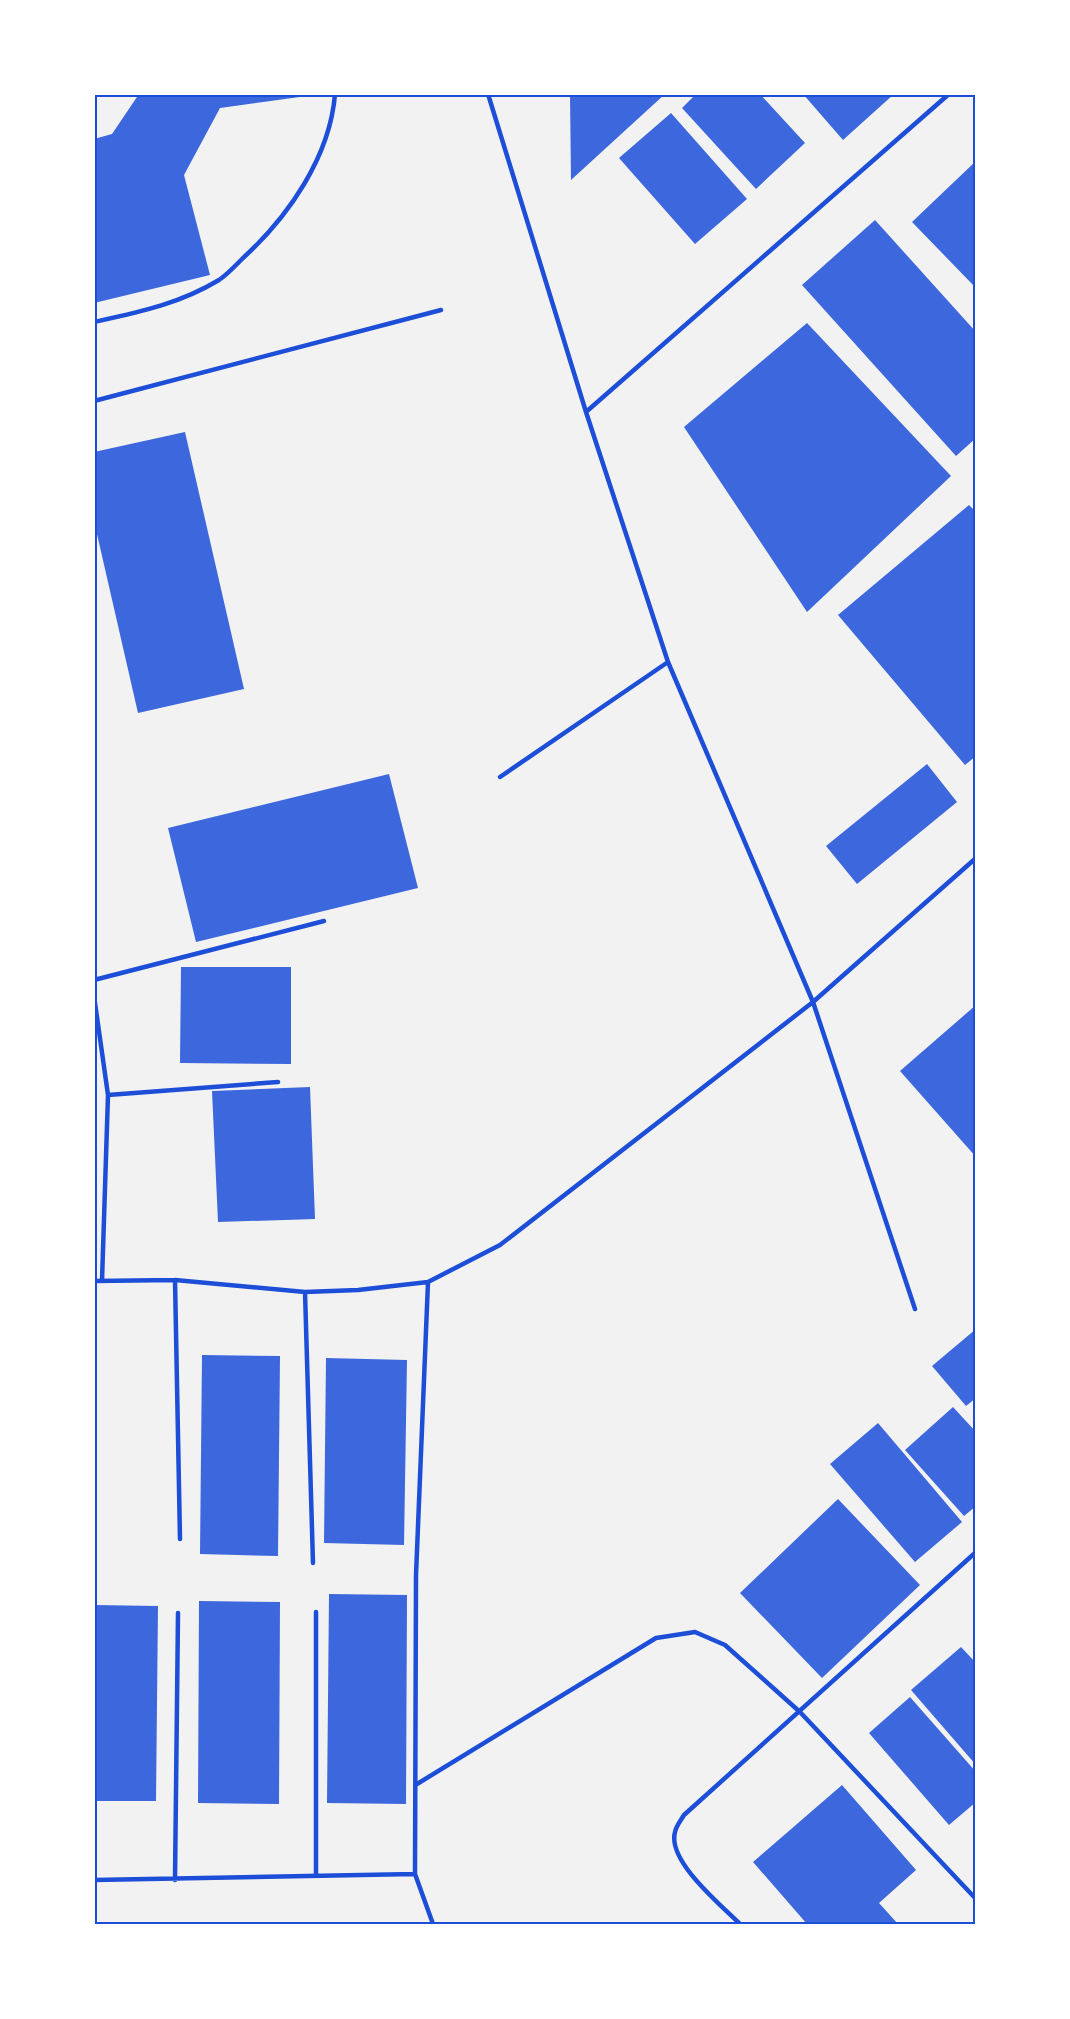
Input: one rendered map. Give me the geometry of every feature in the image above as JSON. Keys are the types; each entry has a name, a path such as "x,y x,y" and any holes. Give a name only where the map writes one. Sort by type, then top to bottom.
{"lane":[{"path":"94,322 161,308 221,279 270,233 308,179 333,117 335,94"},
{"path":"488,94 586,412 668,662 813,1002 915,1308"},
{"path":"586,412 949,94"},
{"path":"94,401 441,310"},
{"path":"500,777 668,662"},
{"path":"94,1281 175,1280 305,1292 358,1290 428,1282 500,1245 813,1002 975,858"},
{"path":"94,980 324,921"},
{"path":"94,996 108,1095 102,1281"},
{"path":"108,1095 278,1082"},
{"path":"175,1280 180,1539"},
{"path":"428,1282 416,1575 415,1874 433,1924"},
{"path":"305,1292 313,1563"},
{"path":"740,1924 688,1871 676,1852 674,1833 684,1815 975,1552"},
{"path":"316,1612 316,1876"},
{"path":"175,1880 178,1613"},
{"path":"417,1784 656,1638 695,1632 725,1645 800,1712 975,1899"},
{"path":"94,1880 415,1874"}],"building":[{"path":"139,94 307,96 220,108 184,175 210,275 94,303 94,139 112,134"},
{"path":"570,94 665,94 571,180"},
{"path":"696,94 760,94 805,143 756,189 682,108"},
{"path":"803,94 894,94 843,140"},
{"path":"671,113 747,199 695,244 619,158"},
{"path":"976,161 976,288 912,222"},
{"path":"875,220 976,332 976,438 956,456 802,285"},
{"path":"807,323 951,476 807,612 684,427"},
{"path":"185,432 244,689 138,713 94,521 94,452"},
{"path":"969,505 976,512 976,756 965,765 838,615"},
{"path":"927,764 957,802 857,884 826,846"},
{"path":"389,774 418,888 196,942 168,828"},
{"path":"181,967 291,967 291,1064 180,1063"},
{"path":"976,1005 976,1157 900,1071"},
{"path":"310,1087 315,1219 218,1222 212,1091"},
{"path":"976,1329 976,1398 966,1406 932,1366"},
{"path":"202,1355 280,1356 278,1556 200,1554"},
{"path":"326,1358 407,1360 404,1545 324,1543"},
{"path":"953,1407 976,1432 976,1506 964,1516 905,1450"},
{"path":"878,1423 962,1522 915,1562 830,1464"},
{"path":"838,1499 920,1585 822,1678 740,1593"},
{"path":"329,1594 407,1595 406,1804 327,1803"},
{"path":"199,1601 280,1602 279,1804 198,1803"},
{"path":"94,1605 158,1606 156,1801 94,1801"},
{"path":"961,1647 976,1663 976,1765 911,1690"},
{"path":"910,1697 976,1772 976,1802 949,1825 869,1733"},
{"path":"842,1785 916,1870 879,1903 898,1924 807,1924 753,1862"}]}
